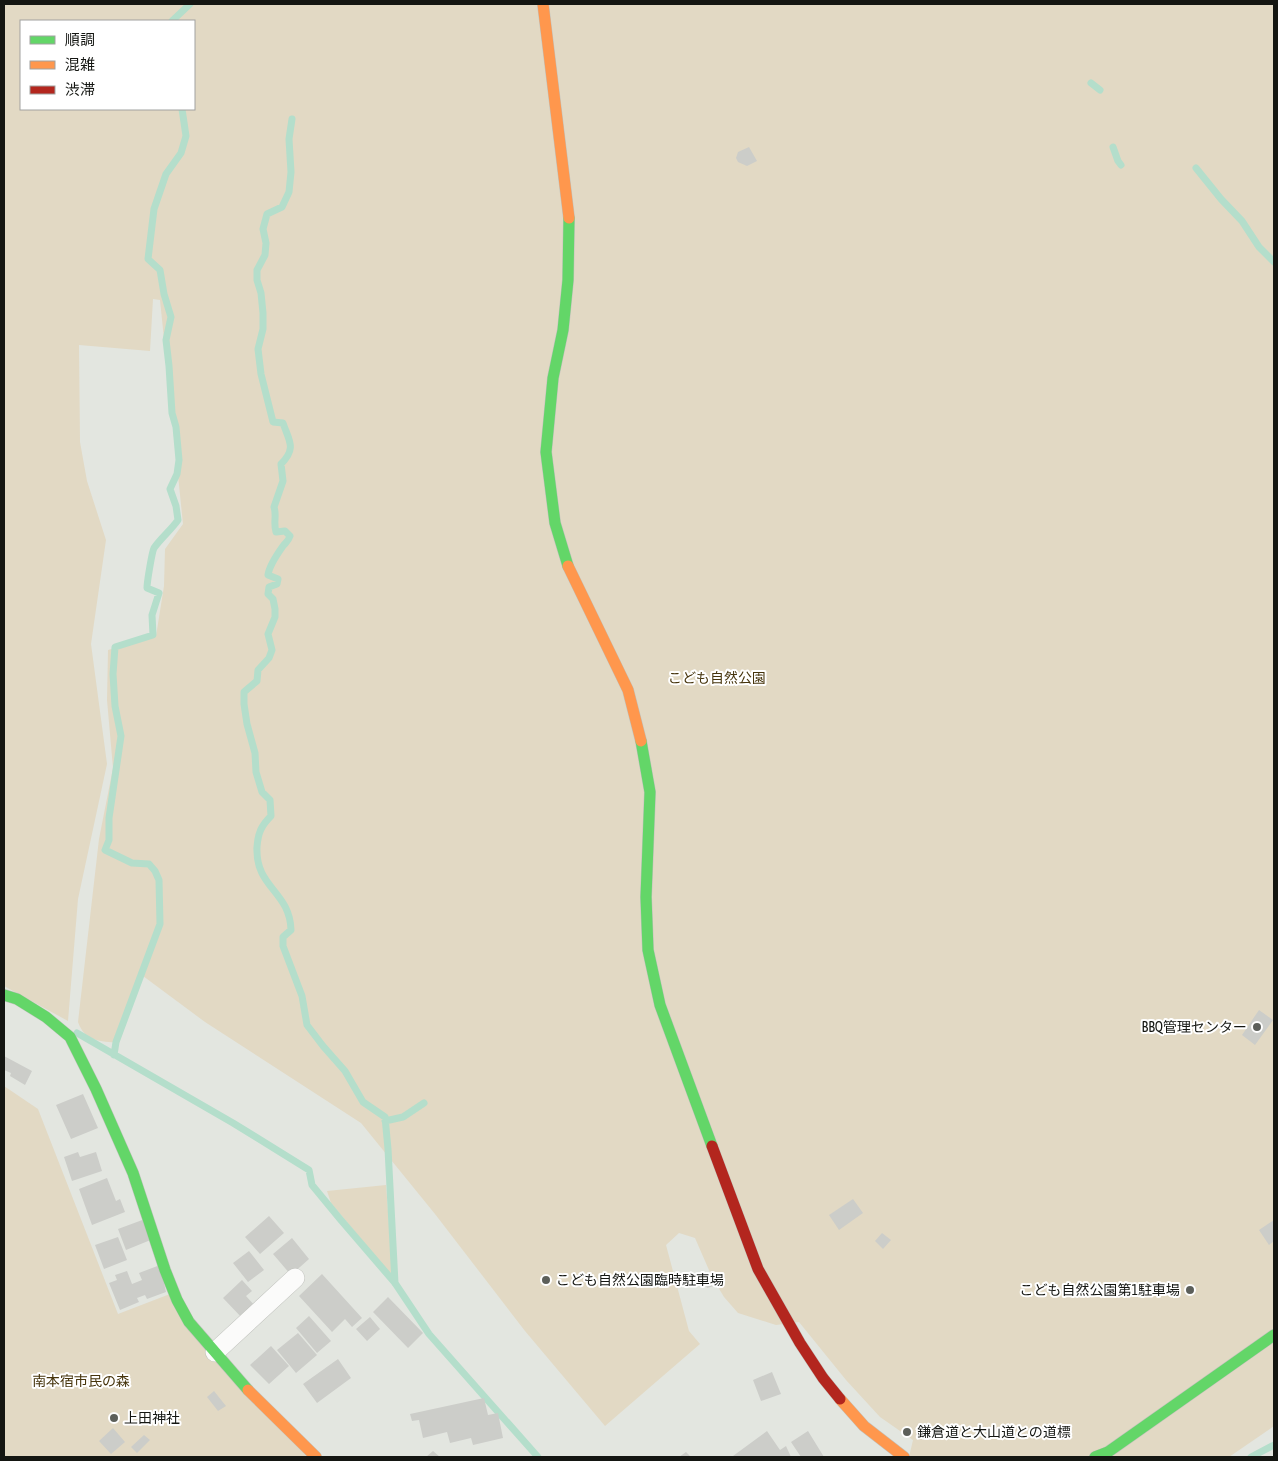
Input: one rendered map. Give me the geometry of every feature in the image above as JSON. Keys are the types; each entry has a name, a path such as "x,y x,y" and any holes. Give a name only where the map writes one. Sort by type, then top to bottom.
{"street":[{"path":"543,4 569,218 567,288 563,330 553,378 546,452 550,489 556,523 570,571 628,690 647,769 650,792 646,897 648,950 660,1005 758,1269 800,1344 823,1378 864,1426 904,1457"},
{"path":"4,995 17,999 46,1017 70,1038 96,1090 133,1173 165,1270 177,1300 189,1322 238,1381 316,1457"},
{"path":"214,1352 295,1278"},
{"path":"1095,1457 1108,1452 1274,1334"}],"green space":[{"name":"こども自然公園","path":"4,4 1274,4 1274,1426 1229,1457 909,1457 913,1440 880,1417 846,1380 799,1322 776,1325 738,1313 724,1297 712,1277 695,1238 679,1233 666,1245 689,1331 700,1344 605,1426 525,1331 435,1214 361,1123 205,1022 143,976 119,1043 94,1039 81,1029 78,1022 99,839 113,768 107,700 108,650 156,636 164,586 165,549 183,524 160,300 153,299 150,351 79,345 80,442 87,481 106,540 91,644 107,764 78,899 68,1021 4,986"},
{"name":"南本宿市民の森","path":"4,1086 38,1109 118,1314 170,1294 307,1457 4,1457"},
{"path":"386,1185 393,1277 331,1203 327,1191"}],"building":[{"path":"749,147 757,161 747,166 738,162 736,158 738,152"},
{"name":"BBQ管理センター","path":"1259,1010 1273,1020 1255,1045 1242,1035"},
{"path":"4,1056 32,1071 25,1085 10,1076 11,1073 4,1070"},
{"path":"83,1094 98,1128 71,1139 56,1105"},
{"path":"78,1152 80,1157 96,1152 102,1171 72,1181 64,1157"},
{"path":"107,1178 116,1201 120,1199 125,1212 92,1225 79,1189"},
{"path":"853,1199 863,1213 839,1230 829,1215"},
{"path":"269,1216 284,1233 260,1254 245,1237"},
{"path":"145,1219 153,1239 126,1250 118,1229"},
{"path":"1274,1220 1274,1241 1269,1245 1259,1230"},
{"path":"882,1233 891,1240 883,1249 875,1241"},
{"path":"118,1237 127,1260 104,1269 95,1245"},
{"path":"292,1238 309,1259 291,1275 273,1254"},
{"path":"249,1251 264,1270 248,1282 233,1263"},
{"path":"160,1265 166,1292 147,1299 145,1295 137,1298 139,1302 120,1310 109,1283 117,1280 115,1275 127,1271 132,1284 142,1280 139,1273"},
{"path":"322,1274 362,1318 352,1327 345,1319 332,1332 299,1296"},
{"path":"710,1276 714,1286 707,1288 703,1278"},
{"path":"242,1280 252,1291 246,1296 257,1308 244,1320 223,1298"},
{"path":"388,1297 423,1333 408,1348 373,1312"},
{"path":"309,1316 331,1341 317,1353 296,1328"},
{"path":"370,1317 380,1329 367,1341 356,1329"},
{"path":"298,1333 317,1355 296,1373 277,1350"},
{"path":"271,1346 289,1366 269,1384 250,1365"},
{"path":"338,1359 351,1378 317,1403 303,1384"},
{"path":"772,1372 781,1394 761,1401 753,1380"},
{"path":"214,1391 226,1406 218,1411 207,1397"},
{"path":"484,1398 488,1415 498,1413 503,1438 473,1445 471,1438 450,1443 447,1432 423,1438 419,1420 412,1421 410,1414"},
{"path":"113,1428 125,1442 111,1454 99,1441"},
{"path":"767,1431 780,1450 786,1446 791,1457 733,1456"},
{"path":"808,1431 824,1457 801,1457 791,1442"},
{"path":"144,1435 150,1440 137,1453 131,1447"},
{"path":"433,1451 440,1457 426,1457"},
{"path":"686,1452 691,1457 679,1457"}],"waterway":[{"path":"173,20 190,4"},
{"path":"1091,83 1100,90"},
{"path":"114,1055 116,1042 160,924 159,880 155,871 149,864 132,863 105,850 109,840 109,818 121,736 115,706 113,674 115,647 153,635 152,615 159,593 147,588 152,555 154,548 178,520 176,506 170,489 177,474 179,460 176,427 172,413 166,340 171,317 164,294 160,270 148,259 154,209 166,174 181,153 186,136 182,110"},
{"path":"292,119 289,139 291,172 289,192 282,207 267,214 263,229 266,243 265,255 257,270 263,313 263,329 258,349 261,374 273,422 283,423 290,444 289,453 281,464 283,481 274,507 275,525 276,532 285,531 290,536 274,560 268,575 278,579 277,584 269,587 268,594 273,599 275,609 275,617 268,634 272,650 269,658 258,670 257,681 244,692 244,704 255,753 256,772 262,792 270,800 271,816 262,827 258,838 258,861 261,872 285,906 289,917 291,930 283,937 283,946 302,996 307,1025 345,1071 363,1102 385,1117 395,1283"},
{"path":"1113,147 1121,165"},
{"path":"1196,168 1242,221 1259,247 1274,262"},
{"path":"77,1033 233,1123 309,1170 312,1185 395,1283 429,1334 538,1457"},
{"path":"385,1121 403,1117 424,1103"},
{"path":"1251,1457 1274,1445"}],"traffic: fast":[{"path":"568,566 555,523 546,452 553,378 563,330 568,280 569,218"},
{"path":"641,741 650,792 646,897 648,950 660,1005 712,1146"},
{"path":"4,995 17,999 46,1017 70,1037 96,1089 133,1173 165,1270 177,1300 189,1322 248,1390"},
{"path":"1095,1457 1108,1452 1274,1335"}],"traffic: slow":[{"path":"543,4 569,218"},
{"path":"568,566 628,690 641,741"},
{"path":"248,1390 316,1457"},
{"path":"840,1399 864,1426 904,1457"}],"traffic: jam":[{"path":"712,1146 758,1269 800,1343 823,1378 840,1399"}],"place":[{"name":"BBQ管理センター","path":"1257,1027"},
{"name":"こども自然公園臨時駐車場","path":"546,1280"},
{"name":"こども自然公園第1駐車場","path":"1190,1290"},
{"name":"上田神社","path":"114,1418"},
{"name":"鎌倉道と大山道との道標","path":"907,1432"}]}
